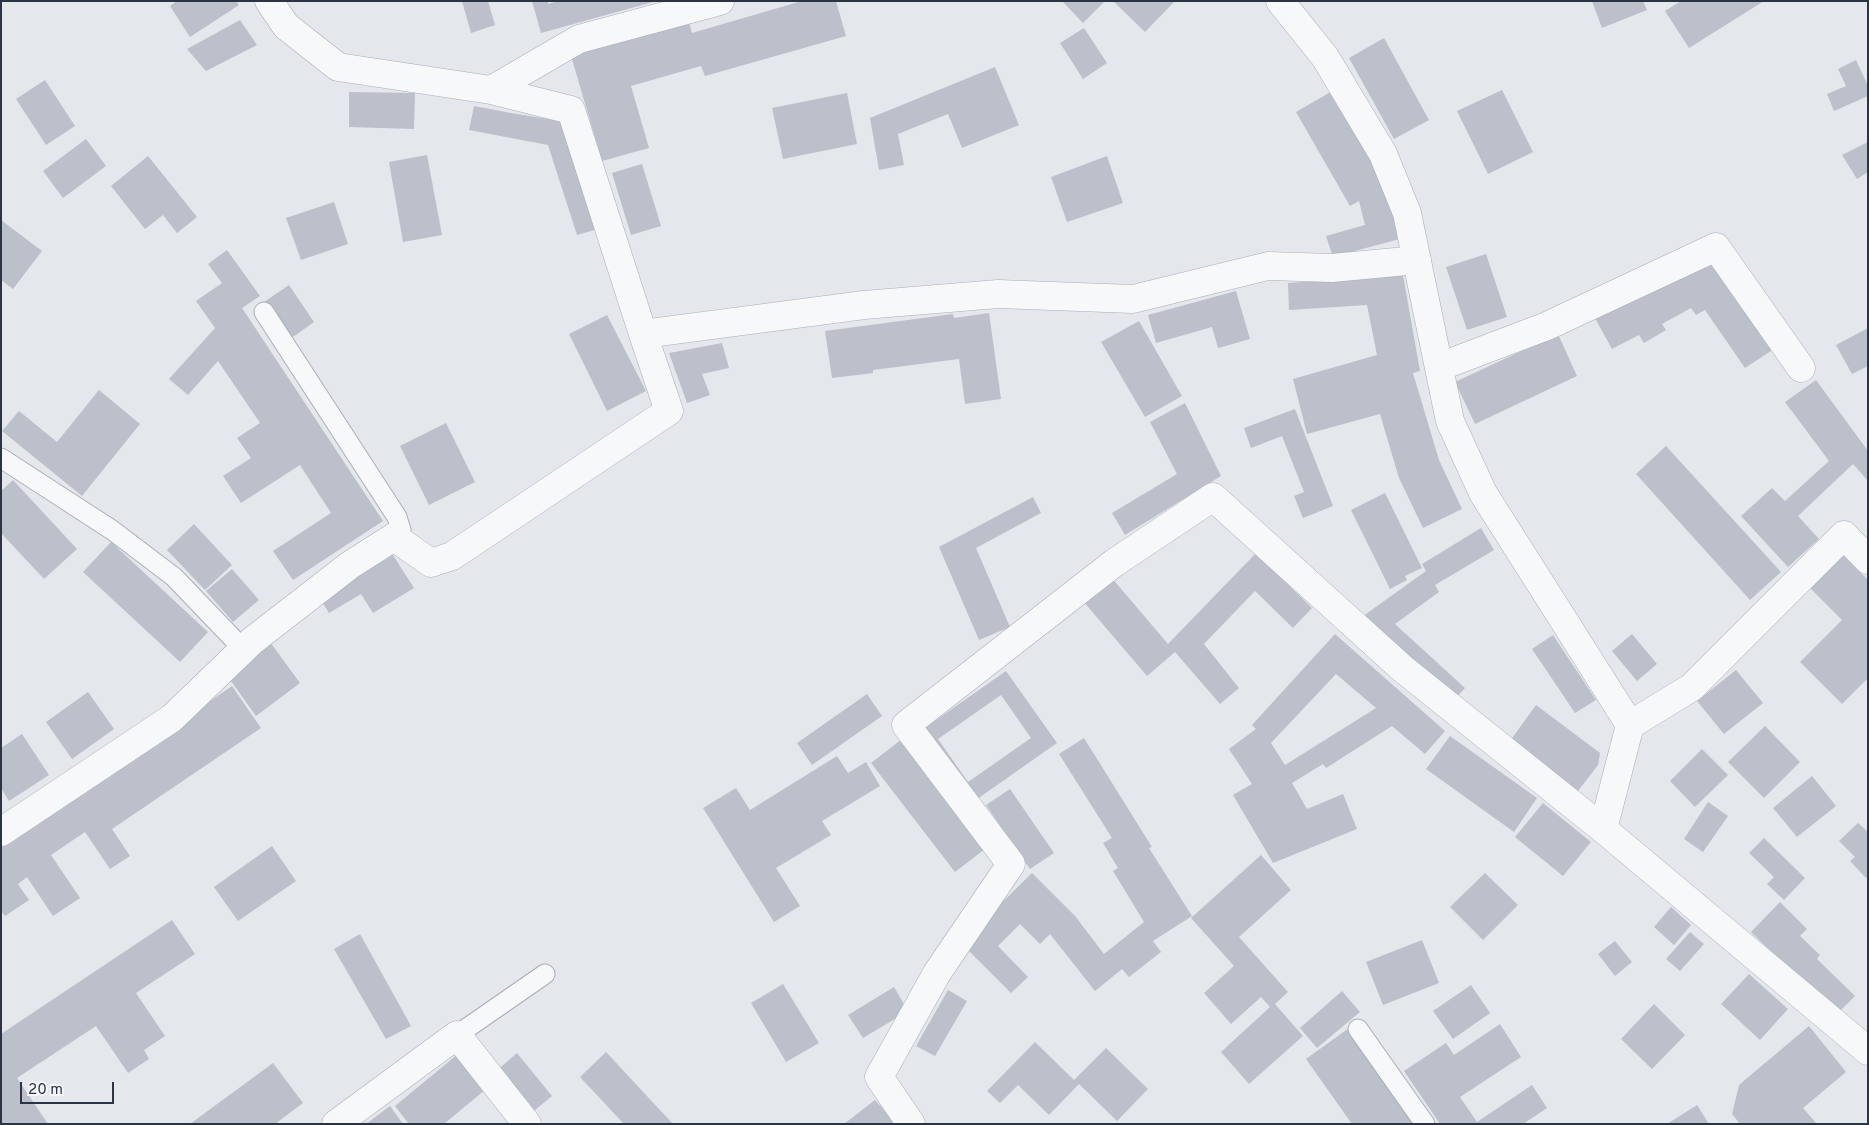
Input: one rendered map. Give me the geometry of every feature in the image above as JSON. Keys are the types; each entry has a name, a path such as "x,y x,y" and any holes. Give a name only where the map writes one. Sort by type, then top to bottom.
{"street":[{"path":"1,832 172,718 243,649 350,564 394,537 431,562 452,556 669,411 571,110 492,90 338,67 286,26 269,1"},
{"path":"492,90 579,39 720,1"},
{"path":"1280,1 1325,58 1383,154 1407,213 1450,421 1484,493 1630,725"},
{"path":"1439,367 1547,326 1716,247 1801,368"},
{"path":"643,334 864,306 998,294 1133,299 1268,266 1332,268 1417,260"},
{"path":"911,1124 879,1077 938,973 1011,864 906,724 1114,563 1213,497 1403,669 1603,829 1868,1051"},
{"path":"1603,829 1630,725 1692,687 1844,535 1868,560"},
{"path":"336,1124 456,1035 527,1124"}],"lane":[{"path":"264,312 397,517 401,530 394,537"},
{"path":"1,458 112,530 174,577 243,649"},
{"path":"456,1035 545,974"},
{"path":"1358,1029 1424,1124"}],"building":[{"path":"177,1 236,1 239,5 190,37 170,6"},
{"path":"462,1 488,1 495,25 471,33"},
{"path":"532,1 548,1 548,4 558,1 653,2 541,33"},
{"path":"802,1 836,1 846,36 705,76 701,66 631,86 649,148 602,161 571,56 689,22 692,33"},
{"path":"1062,1 1105,1 1083,23"},
{"path":"1113,1 1175,1 1145,32"},
{"path":"1592,1 1643,1 1647,10 1602,28"},
{"path":"1681,1 1764,1 1689,48 1665,11"},
{"path":"240,20 257,45 206,71 187,49"},
{"path":"1084,28 1107,63 1083,79 1060,43"},
{"path":"1384,38 1429,120 1394,139 1349,58"},
{"path":"1856,60 1868,86 1868,96 1834,111 1827,94 1846,86 1838,69"},
{"path":"995,67 1019,125 962,148 948,114 898,134 904,165 879,170 870,118"},
{"path":"45,80 75,126 46,145 16,99"},
{"path":"1334,90 1388,184 1403,238 1333,257 1326,236 1365,225 1359,201 1350,206 1296,112"},
{"path":"1502,90 1533,152 1488,174 1457,111"},
{"path":"349,92 415,93 414,129 349,127"},
{"path":"847,93 857,144 783,159 772,108"},
{"path":"474,106 572,123 605,227 577,235 548,145 469,130"},
{"path":"86,139 106,166 63,198 43,171"},
{"path":"1868,142 1868,172 1857,179 1842,155"},
{"path":"427,155 442,235 403,242 389,162"},
{"path":"148,156 197,217 177,233 163,215 145,229 111,186"},
{"path":"1107,156 1123,203 1067,222 1051,177"},
{"path":"642,164 661,226 631,235 612,173"},
{"path":"334,202 348,244 301,260 286,218"},
{"path":"1,220 42,251 13,289 1,280"},
{"path":"227,250 260,296 242,308 383,521 293,580 273,551 331,513 300,465 241,503 223,476 251,458 237,438 260,423 218,361 188,395 169,379 215,328 196,301 222,283 208,264"},
{"path":"1486,254 1507,317 1467,330 1446,267"},
{"path":"1712,254 1777,347 1745,368 1705,310 1696,315 1691,308 1662,324 1666,330 1644,343 1639,335 1612,349 1595,318"},
{"path":"1403,275 1420,371 1413,373 1439,460 1462,509 1423,528 1399,478 1380,414 1307,434 1293,379 1377,355 1367,305 1289,310 1288,283"},
{"path":"289,285 314,322 290,339 264,302"},
{"path":"1236,291 1250,339 1218,348 1212,327 1156,343 1148,315"},
{"path":"989,313 1001,399 965,404 959,359 873,370 873,373 832,378 825,331 953,314 954,318"},
{"path":"607,315 646,391 607,411 569,334"},
{"path":"1139,321 1182,396 1145,417 1101,342"},
{"path":"1868,328 1868,366 1852,374 1836,345"},
{"path":"1558,334 1577,376 1475,424 1455,382"},
{"path":"722,343 729,368 702,374 710,395 687,403 669,353"},
{"path":"1816,380 1868,451 1868,481 1853,464 1798,516 1819,539 1788,567 1741,516 1772,488 1785,501 1829,461 1785,402"},
{"path":"99,390 140,424 82,496 2,431 19,411 57,442"},
{"path":"1185,403 1221,476 1125,535 1112,513 1177,474 1150,422"},
{"path":"1295,409 1333,506 1303,518 1294,496 1304,492 1282,436 1251,448 1244,428"},
{"path":"446,423 475,482 429,505 400,446"},
{"path":"1666,446 1781,572 1750,600 1636,474"},
{"path":"13,480 77,549 44,579 1,533 1,491"},
{"path":"1385,493 1422,568 1405,576 1407,580 1390,589 1351,510"},
{"path":"1033,497 1041,513 976,548 1010,627 979,640 939,547"},
{"path":"194,524 232,565 205,590 167,550"},
{"path":"1481,528 1494,550 1435,585 1439,592 1395,624 1465,688 1452,702 1359,619 1426,571 1422,564"},
{"path":"111,542 208,632 180,662 83,572"},
{"path":"391,552 414,588 373,613 361,594 329,613 319,597"},
{"path":"1256,553 1312,608 1293,628 1255,591 1204,644 1239,688 1220,704 1175,652 1147,676 1083,601 1111,577 1168,644"},
{"path":"1843,555 1868,580 1868,678 1842,704 1800,662 1842,620 1810,588"},
{"path":"232,569 259,600 233,622 206,591"},
{"path":"1335,634 1445,731 1425,754 1392,726 1326,768 1323,764 1292,783 1307,809 1343,794 1357,829 1273,863 1233,795 1252,784 1229,749 1256,729 1252,725","holes":["1336,674 1376,708 1285,765 1271,743"]},
{"path":"1632,634 1657,664 1637,681 1612,651"},
{"path":"1553,635 1596,700 1575,713 1532,649"},
{"path":"270,642 300,683 256,716 226,674"},
{"path":"1736,670 1763,703 1724,734 1697,701"},
{"path":"1006,671 1057,743 973,802 922,730","holes":["1001,695 1031,738 968,782 938,739"]},
{"path":"232,686 261,728 112,829 130,856 110,869 85,832 51,855 80,898 53,916 27,877 18,884 29,900 5,916 1,911 1,844"},
{"path":"88,692 114,729 72,759 46,722"},
{"path":"867,694 882,716 812,765 797,743"},
{"path":"1536,705 1600,753 1598,765 1578,791 1510,741"},
{"path":"1765,726 1800,762 1764,798 1728,762"},
{"path":"22,734 49,775 9,801 1,788 1,748"},
{"path":"906,736 990,845 955,872 871,763"},
{"path":"1450,736 1537,798 1514,832 1426,769"},
{"path":"1084,738 1152,847 1149,848 1192,916 1153,941 1161,952 1129,977 1122,969 1095,991 1050,934 1040,944 1020,924 998,946 1028,977 1011,993 961,943 1032,873 1075,916 1104,954 1144,922 1113,871 1118,868 1103,843 1112,838 1059,754"},
{"path":"1702,749 1728,775 1695,807 1670,781"},
{"path":"837,756 848,773 866,762 880,786 822,821 831,835 776,868 800,906 774,922 703,808 736,788 750,810"},
{"path":"1812,776 1836,806 1797,837 1773,808"},
{"path":"1010,789 1054,853 1030,869 986,805"},
{"path":"1708,802 1728,816 1703,852 1684,839"},
{"path":"1543,803 1591,842 1563,876 1515,837"},
{"path":"1858,823 1868,832 1868,876 1866,878 1850,861 1855,857 1839,841"},
{"path":"1764,838 1805,878 1784,900 1767,884 1774,877 1749,853"},
{"path":"272,846 296,881 238,921 214,887"},
{"path":"1261,855 1291,890 1239,937 1288,992 1275,1004 1303,1036 1249,1084 1221,1052 1270,1007 1261,997 1231,1024 1204,993 1234,966 1191,918"},
{"path":"1485,873 1518,905 1483,940 1450,907"},
{"path":"1780,902 1807,929 1800,936 1820,955 1817,959 1855,996 1833,1018 1798,978 1751,932"},
{"path":"1671,907 1691,925 1674,945 1654,927"},
{"path":"172,920 195,954 136,993 165,1036 144,1050 149,1059 128,1073 96,1026 17,1078 48,1124 1,1124 1,1034"},
{"path":"1690,932 1704,944 1680,971 1666,959"},
{"path":"360,934 411,1026 386,1039 334,949"},
{"path":"1422,940 1439,983 1383,1005 1366,962"},
{"path":"1615,941 1632,962 1615,976 1598,954"},
{"path":"1749,974 1788,1009 1760,1040 1721,1004"},
{"path":"783,984 819,1043 786,1062 751,1003"},
{"path":"1471,985 1490,1013 1453,1039 1433,1011"},
{"path":"894,987 908,1011 863,1038 848,1015"},
{"path":"948,990 967,1001 935,1056 916,1046"},
{"path":"1342,991 1360,1012 1317,1048 1300,1028"},
{"path":"1654,1004 1685,1035 1652,1069 1621,1039"},
{"path":"1500,1024 1521,1057 1460,1097 1477,1122 1532,1085 1547,1108 1523,1124 1440,1124 1404,1071 1446,1043 1454,1055"},
{"path":"1809,1026 1846,1072 1803,1108 1817,1124 1740,1124 1732,1114 1739,1085"},
{"path":"1349,1028 1418,1124 1352,1124 1306,1059"},
{"path":"1035,1042 1074,1080 1106,1048 1148,1089 1117,1121 1079,1084 1049,1115 1018,1085 1000,1103 987,1091"},
{"path":"606,1052 673,1124 624,1124 580,1077"},
{"path":"517,1053 552,1096 529,1115 495,1072"},
{"path":"458,1054 486,1089 444,1124 409,1124 395,1106"},
{"path":"273,1063 303,1103 275,1124 190,1124"},
{"path":"875,1100 897,1124 844,1124"},
{"path":"1697,1105 1709,1124 1667,1124"},
{"path":"390,1106 403,1124 366,1124"}]}
